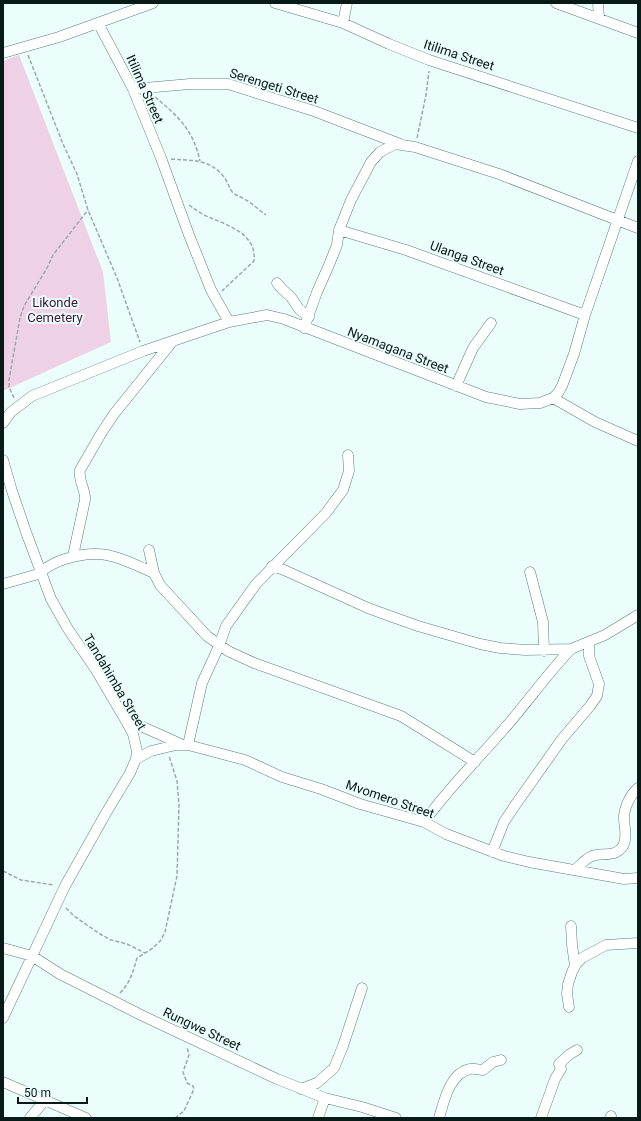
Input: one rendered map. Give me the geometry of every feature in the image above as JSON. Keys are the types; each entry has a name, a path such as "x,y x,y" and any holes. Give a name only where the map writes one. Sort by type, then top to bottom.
{"street":[{"path":"3,54 59,37 153,3"},
{"name":"Itilima Street","path":"275,3 343,23 429,60 638,128"},
{"path":"343,23 347,3"},
{"path":"556,3 638,33"},
{"path":"598,3 599,18"},
{"name":"Itilima Street","path":"98,23 133,89 161,158 189,235 215,297 229,322"},
{"name":"Serengeti Street","path":"133,89 190,84 228,84 314,111 402,144 499,174 638,228"},
{"path":"304,328 334,252 345,212 371,162 380,152 390,146 394,144 402,144"},
{"path":"638,161 585,315 570,366 562,386 553,398 595,422 638,440"},
{"name":"Ulanga Street","path":"339,230 406,250 585,315"},
{"path":"277,283 291,297 299,309 308,317"},
{"name":"Nyamagana Street","path":"4,421 18,405 32,396 143,351 229,322 267,315 284,319 486,397 520,404 540,403 553,398"},
{"path":"456,386 473,348 491,323"},
{"path":"73,556 85,500 80,470 114,414 173,341"},
{"path":"126,721 185,745 202,683 219,646 226,626 256,584 272,566 326,513 343,490 349,471 348,455"},
{"name":"Tandahimba Street","path":"3,460 12,491 41,573 58,612 96,670 126,721 133,734 136,744 136,759 124,785 106,813 65,886 3,1018"},
{"path":"149,550 154,573 160,585 207,636 219,646 254,664 400,716 475,762"},
{"path":"3,584 41,573 56,561 73,556 99,553 125,560 154,573"},
{"path":"272,566 368,608 418,626 480,644 519,650 571,650 605,635 638,615"},
{"path":"530,572 542,622 544,651"},
{"path":"492,852 504,822 516,804 562,739 597,696 599,684 589,656 589,642"},
{"path":"424,822 439,801 505,728 571,650"},
{"name":"Mvomero Street","path":"136,759 145,754 165,748 185,745 245,760 282,777 321,789 360,804 424,822 446,834 492,852 529,862 624,879 638,878"},
{"path":"575,870 590,857 614,853 623,845 626,828 624,818 627,806 630,798 638,788"},
{"path":"571,926 575,966"},
{"path":"569,1007 567,994 568,984 575,966 582,958 606,945 638,943"},
{"name":"Rungwe Street","path":"3,948 32,956 60,974 264,1073 325,1098 362,1107 396,1118"},
{"path":"301,1089 317,1083 334,1068 343,1046 362,988"},
{"path":"541,1118 554,1079 561,1069 559,1064 577,1050"},
{"path":"440,1118 447,1094 454,1081 460,1075 471,1068 483,1070 493,1062 501,1060"},
{"path":"3,1082 86,1118"},
{"path":"318,1118 325,1098"},
{"path":"30,1118 45,1100"}],"path":[{"path":"25,47 63,144 77,174 88,210 117,278 143,351"},
{"path":"415,147 429,77 429,60"},
{"path":"145,88 174,114 189,130 196,146 200,161"},
{"path":"161,158 200,161 209,165 222,175 228,186 238,196 266,215"},
{"path":"175,197 209,218 239,230 253,249 255,256 254,262 215,297"},
{"path":"18,405 9,387 9,380 20,318 24,306 47,268 53,255 88,210"},
{"path":"114,1001 127,986 137,958 161,940 165,932 176,876 179,812 177,781 165,748"},
{"path":"3,871 21,880 65,886"},
{"path":"58,900 74,916 100,934 111,940 120,941 145,953"},
{"path":"175,1118 184,1111 194,1089 193,1086 187,1083 183,1072 189,1055 187,1036"}],"green space":[{"name":"Likonde Cemetery","path":"19,55 103,272 111,342 3,391 3,61"}]}
